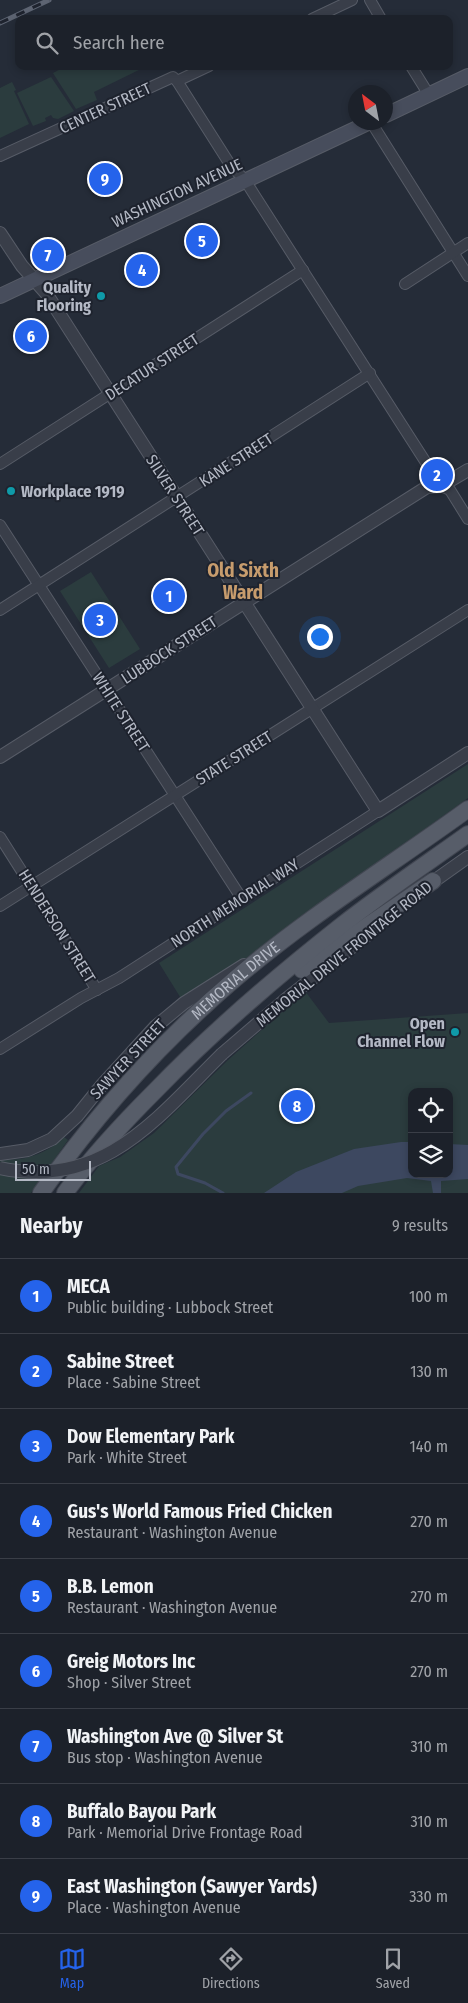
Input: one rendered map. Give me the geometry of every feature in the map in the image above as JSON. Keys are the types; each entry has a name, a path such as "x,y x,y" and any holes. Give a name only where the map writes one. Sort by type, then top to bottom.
{"main road":[{"path":"393,112 468,76"},
{"name":"WASHINGTON AVENUE","path":"0,296 353,130"},
{"name":"MEMORIAL DRIVE","path":"41,1193 118,1092 196,1014 282,942 468,809"},
{"name":"MEMORIAL DRIVE","path":"65,1193 103,1144 137,1108 239,1010 343,924 468,834"},
{"path":"239,1010 433,881"}],"street":[{"path":"320,15 352,0"},
{"path":"370,0 379,15"},
{"name":"CENTER STREET","path":"0,156 172,77 177,81 200,70"},
{"path":"413,70 429,95"},
{"path":"177,81 303,270 441,486 450,490 468,519"},
{"path":"376,130 468,276"},
{"name":"SILVER STREET","path":"0,233 34,280 46,293 378,811"},
{"path":"405,284 468,243"},
{"name":"DECATUR STREET","path":"0,464 303,270"},
{"name":"KANE STREET","path":"0,610 370,373"},
{"name":"LUBBOCK STREET","path":"0,758 427,487 441,486 468,470"},
{"name":"WHITE STREET","path":"0,525 242,899"},
{"name":"STATE STREET","path":"0,906 468,610"},
{"name":"NORTH MEMORIAL WAY","path":"0,1049 81,998 119,978 468,753"},
{"name":"HENDERSON STREET","path":"0,837 97,990"},
{"name":"MEMORIAL DRIVE FRONTAGE ROAD","path":"0,1168 21,1172 50,1172 69,1168 106,1156 135,1138 149,1127 222,1054 285,1000 433,881 468,857"},
{"name":"SAWYER STREET","path":"0,1154 28,1150 52,1139 76,1116 155,1027 212,983 282,942"}],"shaded area":[{"path":"59,70 139,70 94,92 97,100 76,109 53,73"},
{"path":"51,77 74,111 58,119 53,118 51,115 45,118 46,121 33,126 17,93"},
{"path":"12,82 16,90 14,91 29,124 0,138 0,88"},
{"path":"91,572 140,649 109,668 60,591"},
{"path":"468,764 468,798 245,959 182,1000 159,963"},
{"path":"305,991 329,1023 468,1013 468,1193 79,1193 99,1166 120,1157 154,1133 228,1060"},
{"path":"64,1137 68,1140 31,1193 0,1193 0,1159 9,1160 34,1156 50,1148"}],"water":[{"path":"408,1142 408,1178 453,1178 453,1144 468,1145 468,1179 441,1181 441,1193 433,1193 431,1181 407,1178 358,1186 342,1193 264,1193 296,1172 354,1149"}],"waterway":[{"path":"223,1193 205,1183 178,1174 176,1167 203,1134 226,1111 251,1093"}],"railway":[{"path":"17,15 49,0"},
{"path":"0,23 15,16"}],"place":[{"name":"East Washington (Sawyer Yards)","path":"105,179"},
{"name":"B.B. Lemon","path":"202,241"},
{"name":"Washington Ave @ Silver St","path":"48,255"},
{"name":"Gus's World Famous Fried Chicken","path":"142,270"},
{"name":"Quality Flooring","path":"101,296"},
{"name":"Greig Motors Inc","path":"31,336"},
{"name":"Sabine Street","path":"437,475"},
{"name":"Workplace 1919","path":"11,491"},
{"name":"MECA","path":"169,596"},
{"name":"Dow Elementary Park","path":"100,620"},
{"name":"Open Channel Flow","path":"455,1032"},
{"name":"Buffalo Bayou Park","path":"297,1106"}],"district":[{"name":"Old Sixth Ward","path":"243,581"}]}
